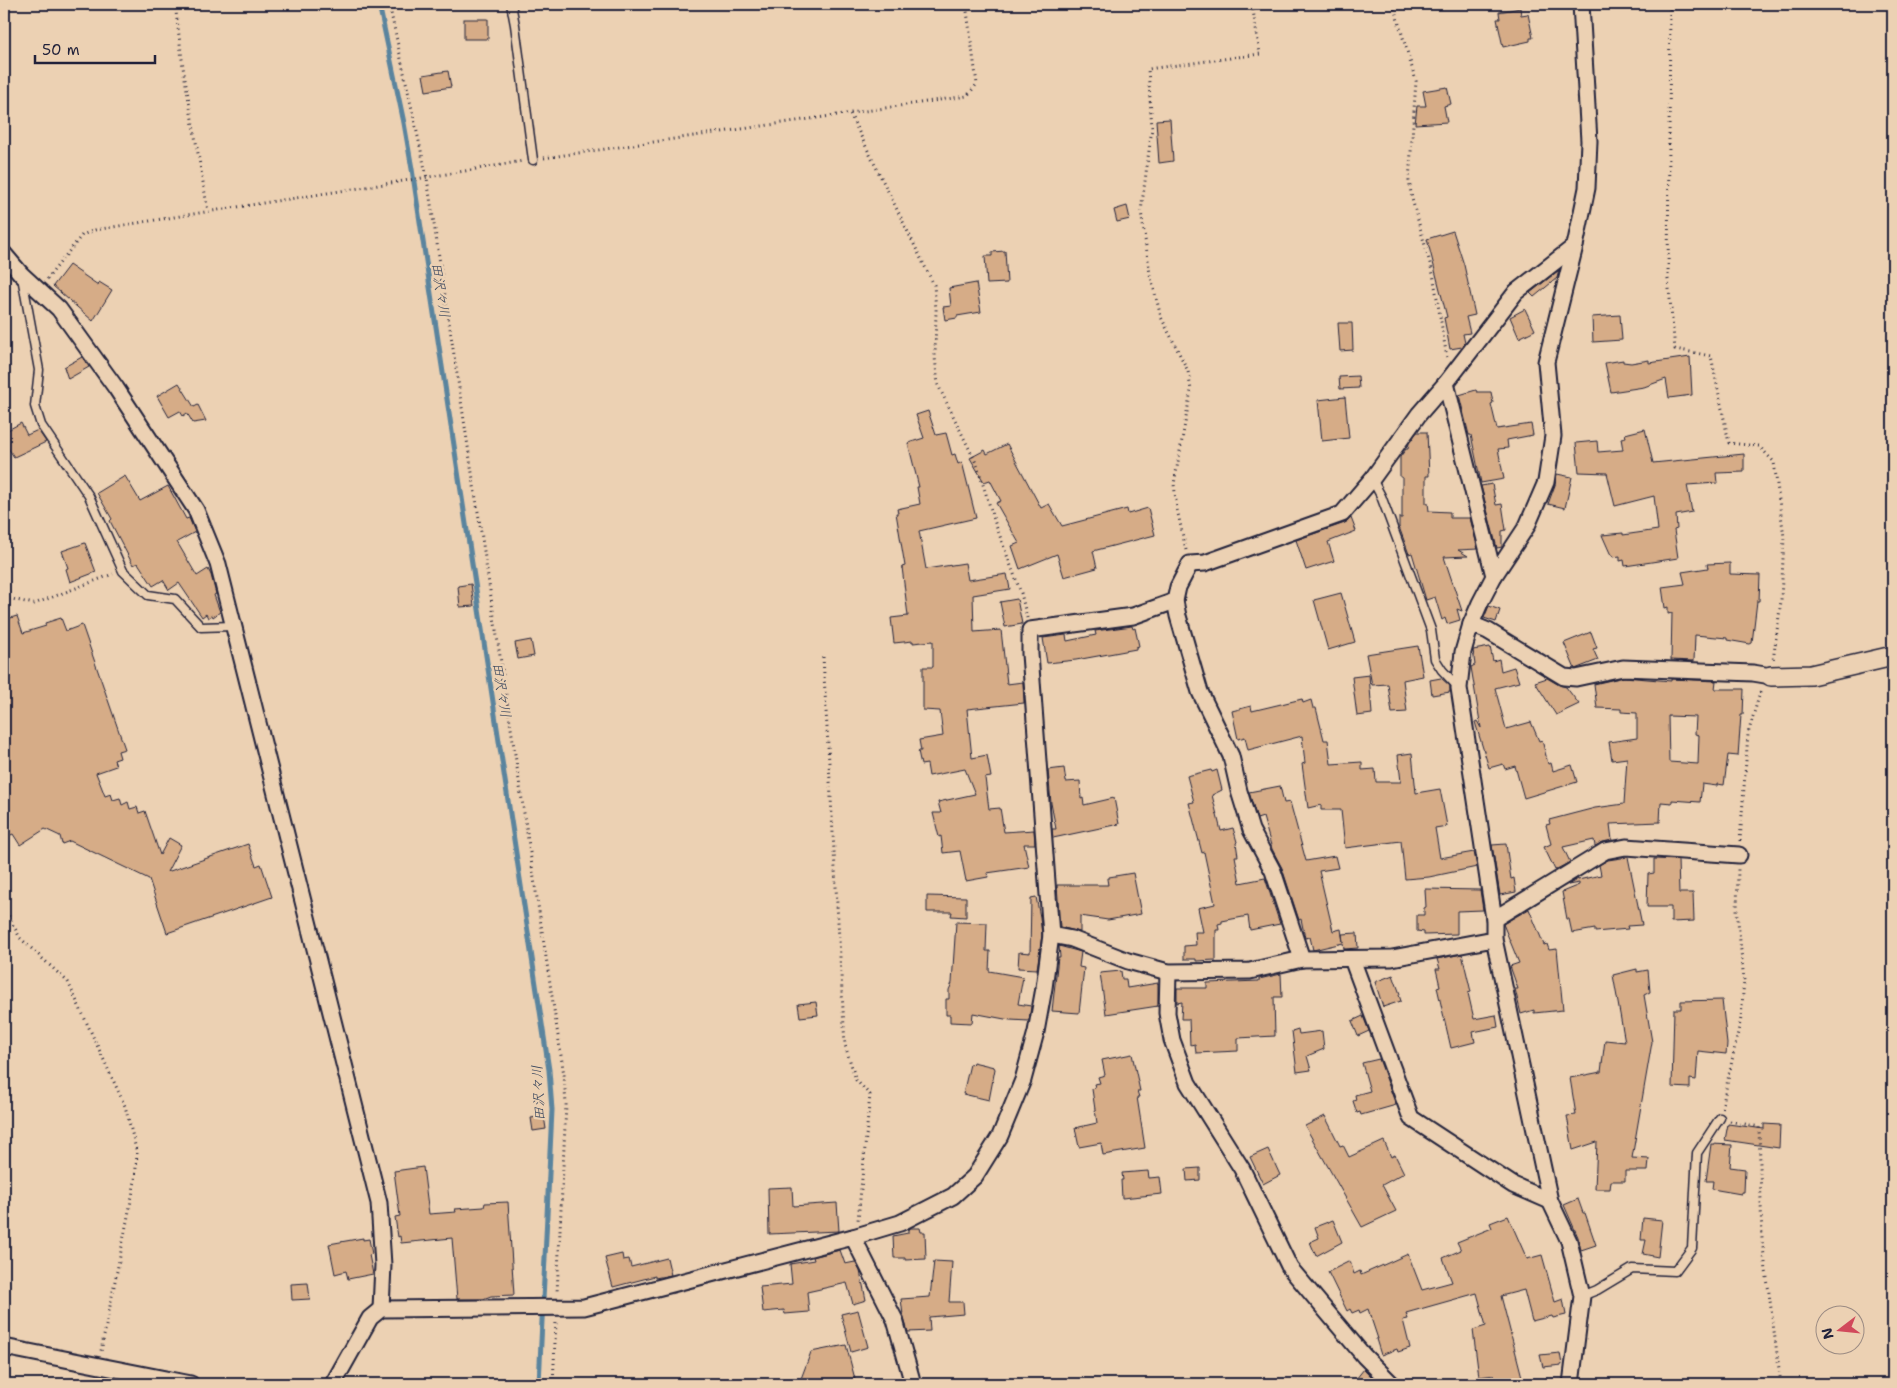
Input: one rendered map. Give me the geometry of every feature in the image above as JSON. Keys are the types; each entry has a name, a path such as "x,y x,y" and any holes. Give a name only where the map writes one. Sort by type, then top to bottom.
{"street":[{"path":"1572,1384 1582,1296 1569,1241 1550,1202 1494,940 1494,919 1459,688 1463,652 1471,624 1494,576 1527,526 1546,482 1553,436 1546,362 1575,246 1587,188 1589,141 1580,4"},
{"path":"1302,959 1273,871 1251,830 1231,756 1200,692 1178,616 1176,601 1178,587 1190,564 1206,563 1342,514 1372,479 1420,414 1516,292 1575,246"},
{"path":"4,254 59,309 116,388 196,510 218,564 378,1203 383,1265 381,1309"},
{"path":"1446,383 1494,576"},
{"path":"333,1384 370,1318 381,1309 584,1306 853,1237 900,1223 953,1196 975,1176 1000,1136 1023,1080 1036,1032 1051,936 1030,664 1030,630 1133,616 1176,601"},
{"path":"1471,624 1488,631 1564,677 1576,678 1623,668 1753,673 1770,676 1812,674 1893,656"},
{"path":"1494,919 1605,851 1626,847 1739,855"},
{"path":"1051,936 1072,939 1128,961 1168,972 1250,970 1302,959 1392,958 1494,940"},
{"path":"1352,959 1411,1118 1513,1185 1550,1202"},
{"path":"1168,972 1167,1013 1172,1040 1188,1083 1242,1169 1290,1268 1364,1356 1392,1384"},
{"path":"853,1237 895,1320 913,1384"},
{"path":"4,1348 191,1384"}],"lane":[{"path":"511,4 532,160"},
{"path":"22,274 39,370 35,406 40,425 88,496 123,570 148,595 175,599 201,627 233,626"},
{"path":"1372,479 1381,496 1430,630 1435,659 1442,670 1459,688"},
{"path":"1582,1296 1597,1290 1632,1269 1675,1270 1692,1248 1697,1153 1720,1118"}],"path":[{"path":"175,4 182,67 208,211"},
{"path":"389,4 427,178 564,1075 566,1105 548,1307 553,1384"},
{"path":"39,289 82,235 95,230 532,160 968,96 978,84 966,4"},
{"path":"1190,564 1176,509 1174,484 1191,390 1188,372 1161,317 1150,274 1141,211 1152,128 1148,69 1260,54 1252,4"},
{"path":"1393,4 1416,81 1409,181 1412,199 1433,274 1446,358 1446,383"},
{"path":"1670,4 1668,279 1675,349 1711,356 1729,443 1759,446 1774,462 1784,537 1781,601 1770,676 1760,690 1748,734 1737,911 1744,981 1741,1018 1720,1118 1759,1126 1762,1240 1781,1384"},
{"path":"850,114 934,285 936,310 935,357 938,385 977,465 995,523 1021,593 1030,630"},
{"path":"4,600 12,599 34,604 123,570"},
{"path":"823,657 845,1045 856,1080 870,1095 859,1217 853,1237"},
{"path":"4,907 20,938 68,982 125,1106 137,1153 135,1181 98,1366"}],"building":[{"path":"1520,8 1521,15 1528,14 1533,38 1530,38 1530,41 1503,47 1497,19 1500,19 1499,12"},
{"path":"464,19 488,19 488,39 464,39"},
{"path":"448,71 451,87 426,91 423,75"},
{"path":"1447,87 1451,104 1444,106 1447,122 1415,124 1417,106 1426,106 1423,91"},
{"path":"1170,119 1173,161 1159,163 1156,120"},
{"path":"1127,206 1130,219 1117,222 1114,210"},
{"path":"1453,231 1464,265 1475,315 1466,317 1470,333 1463,334 1465,343 1462,347 1450,349 1444,318 1447,317 1427,239"},
{"path":"1005,251 1007,283 987,284 985,256 992,256 992,252"},
{"path":"69,265 98,285 99,282 112,290 93,321 53,286"},
{"path":"1559,270 1557,278 1534,297 1530,293"},
{"path":"976,283 981,312 945,320 943,307 951,306 949,288"},
{"path":"1525,309 1535,330 1519,338 1510,317"},
{"path":"1620,315 1622,340 1593,342 1592,317"},
{"path":"1338,323 1352,323 1353,350 1340,351"},
{"path":"82,357 89,367 68,379 64,367"},
{"path":"1690,357 1692,395 1669,398 1666,379 1644,387 1611,392 1605,363 1623,360 1623,362 1631,363 1649,360 1649,363"},
{"path":"1358,376 1359,388 1340,389 1339,377"},
{"path":"179,383 194,407 198,405 206,421 193,423 187,413 183,416 180,411 169,417 157,396"},
{"path":"1476,390 1477,392 1491,392 1493,403 1491,404 1497,429 1531,424 1533,435 1507,440 1508,448 1498,449 1504,479 1481,483 1471,435 1469,435 1459,395"},
{"path":"1345,397 1349,438 1322,441 1318,400"},
{"path":"928,411 936,435 946,433 952,455 955,454 958,464 962,462 976,518 919,531 926,569 965,563 968,580 1007,574 1010,589 973,595 974,632 1001,630 1007,684 1023,682 1024,703 967,709 972,758 987,755 991,777 985,778 989,809 1000,808 1004,832 1034,830 1035,844 1024,844 1029,867 987,873 988,877 966,881 960,851 943,853 941,836 939,837 933,813 941,813 938,802 975,794 965,769 929,776 927,764 921,765 918,751 921,751 919,740 943,736 940,711 923,710 923,667 933,667 933,641 894,643 891,618 908,616 902,567 905,566 896,513 898,513 897,509 920,504 917,487 919,487 908,443 924,438 916,415"},
{"path":"21,423 27,435 38,430 46,442 14,457 4,442 4,432"},
{"path":"1645,429 1653,463 1744,454 1744,472 1716,473 1717,483 1687,485 1692,512 1676,515 1677,529 1674,530 1678,558 1625,566 1624,560 1620,561 1620,556 1613,557 1610,553 1602,535 1623,533 1623,535 1658,530 1654,496 1615,506 1607,473 1579,472 1576,443 1597,441 1598,452 1623,450 1621,438 1626,437 1625,434"},
{"path":"1417,432 1427,432 1429,476 1426,476 1426,503 1428,503 1429,511 1450,512 1450,518 1470,518 1478,549 1458,550 1468,556 1444,557 1462,611 1457,609 1460,620 1447,624 1445,618 1442,620 1435,597 1426,600 1412,553 1409,554 1399,527 1399,518 1402,518 1400,457 1408,449 1409,443"},
{"path":"1007,444 1041,508 1049,504 1062,526 1127,509 1128,514 1148,508 1155,535 1093,551 1097,568 1064,577 1057,554 1020,569 1012,546 1019,543 996,503 1001,501 990,480 984,482 970,458 985,450 987,454"},
{"path":"1557,474 1572,477 1565,508 1548,504"},
{"path":"125,476 140,501 168,486 186,519 189,518 195,532 177,542 197,576 208,569 211,575 216,594 214,595 220,612 213,617 212,615 208,618 206,614 202,617 179,583 169,590 163,580 153,586 138,563 133,565 110,521 112,519 97,493"},
{"path":"1492,484 1496,505 1502,504 1506,530 1502,531 1502,547 1497,548 1481,486"},
{"path":"1351,518 1356,531 1328,542 1334,561 1306,570 1296,540 1345,523"},
{"path":"85,543 96,572 70,582 66,569 68,568 62,551"},
{"path":"1730,563 1730,574 1760,575 1759,601 1757,601 1752,643 1695,635 1694,661 1671,660 1672,613 1668,614 1668,607 1665,608 1662,587 1685,584 1682,572 1708,568 1707,564"},
{"path":"471,584 474,606 460,607 458,586"},
{"path":"1341,593 1355,642 1328,650 1314,600"},
{"path":"1017,599 1022,624 1005,627 1000,602"},
{"path":"1489,606 1500,610 1496,622 1484,618"},
{"path":"17,616 23,633 46,626 45,623 61,618 66,631 82,625 125,749 118,751 120,758 114,760 116,766 96,773 105,796 111,794 113,800 120,798 122,805 128,802 130,809 137,807 139,813 145,811 160,855 169,838 181,845 167,872 248,844 256,866 261,864 272,897 167,933 149,879 70,841 62,844 60,836 45,829 20,845 13,834 4,838 4,620"},
{"path":"1132,626 1133,629 1135,628 1139,646 1136,649 1076,660 1047,663 1043,638 1066,635 1067,641 1096,635 1095,631"},
{"path":"1591,632 1597,648 1593,649 1598,660 1575,669 1564,643"},
{"path":"531,640 534,656 518,659 515,643"},
{"path":"1418,646 1423,676 1403,680 1407,712 1392,713 1388,684 1372,685 1366,654"},
{"path":"1490,647 1493,661 1499,659 1501,671 1514,667 1519,682 1495,688 1506,729 1531,722 1539,741 1542,740 1548,764 1551,763 1553,771 1572,765 1577,782 1524,798 1515,766 1505,769 1503,764 1489,768 1475,722 1477,721 1481,728 1471,667 1475,665 1473,650"},
{"path":"1369,675 1372,714 1357,716 1352,677"},
{"path":"1624,677 1671,681 1671,679 1716,681 1715,689 1744,689 1738,756 1728,755 1724,785 1702,784 1700,802 1672,800 1672,803 1661,802 1660,822 1610,824 1612,840 1595,846 1594,840 1563,847 1570,862 1555,870 1544,847 1551,844 1546,825 1550,824 1549,820 1595,808 1624,804 1627,758 1612,760 1609,742 1637,738 1637,713 1621,712 1621,709 1597,708 1594,684","holes":["1668,716 1696,717 1695,734 1699,735 1698,764 1669,762"]},
{"path":"1441,678 1450,686 1450,692 1432,695 1430,680"},
{"path":"1547,678 1566,687 1579,704 1556,715 1535,682"},
{"path":"1302,699 1303,703 1311,700 1313,708 1316,708 1324,740 1328,740 1331,764 1362,762 1362,770 1375,769 1376,782 1401,782 1398,755 1412,753 1416,793 1440,789 1447,826 1435,828 1440,858 1474,852 1477,867 1429,877 1405,879 1401,841 1345,848 1341,810 1321,810 1321,805 1308,808 1302,764 1305,763 1302,736 1248,750 1245,737 1238,739 1232,711 1251,706 1252,711"},
{"path":"1064,768 1066,782 1080,781 1081,799 1083,798 1084,805 1114,798 1119,824 1053,838 1052,829 1056,829 1048,770"},
{"path":"1211,770 1212,772 1217,770 1222,790 1212,795 1221,831 1233,828 1237,842 1238,856 1235,856 1240,883 1265,878 1280,924 1250,930 1248,916 1222,921 1222,923 1218,924 1219,930 1216,930 1216,960 1196,961 1196,959 1184,959 1184,946 1196,945 1195,932 1203,932 1198,908 1215,904 1204,852 1202,853 1189,803 1194,802 1187,776"},
{"path":"1280,786 1284,803 1290,802 1306,861 1335,856 1338,868 1319,871 1333,931 1341,929 1343,942 1342,934 1357,933 1358,948 1344,949 1343,943 1313,950 1310,937 1305,938 1301,919 1299,920 1282,868 1272,849 1263,817 1257,819 1249,792"},
{"path":"1506,844 1511,879 1514,878 1516,892 1500,895 1492,845"},
{"path":"1628,857 1642,925 1627,926 1628,929 1595,932 1595,929 1572,933 1569,919 1567,919 1562,892 1579,885 1579,883 1568,885 1578,879 1601,875 1599,865 1608,860"},
{"path":"1654,859 1678,860 1679,893 1693,893 1694,921 1671,922 1671,907 1647,907 1648,874 1654,873"},
{"path":"1133,873 1141,914 1108,920 1080,916 1080,932 1060,927 1057,885 1108,885 1107,879 1109,877"},
{"path":"1425,889 1480,890 1483,910 1457,911 1457,934 1424,935 1424,932 1417,931 1417,915 1424,915 1424,908 1426,907"},
{"path":"927,896 966,897 966,917 951,916 952,912 927,912"},
{"path":"1036,897 1042,935 1037,969 1018,968 1019,952 1030,953 1031,898"},
{"path":"1529,909 1544,945 1547,944 1549,950 1557,949 1563,1010 1534,1013 1534,1010 1521,1014 1515,989 1518,989 1510,966 1519,963 1503,924"},
{"path":"956,922 987,923 986,951 990,951 989,971 1023,977 1018,1004 1031,1006 1029,1021 1010,1020 973,1013 972,1023 950,1022 950,1015 946,1015 946,999 949,999 949,990 952,983"},
{"path":"1059,946 1081,952 1079,967 1084,968 1079,1013 1052,1011 1058,957 1060,957"},
{"path":"1462,954 1471,992 1468,993 1474,1019 1496,1015 1498,1027 1473,1032 1475,1042 1451,1048 1437,987 1440,986 1436,969 1440,969 1437,959"},
{"path":"1637,969 1637,972 1648,970 1650,992 1644,995 1652,1042 1632,1158 1649,1159 1648,1171 1625,1171 1625,1181 1611,1181 1610,1189 1595,1189 1597,1142 1573,1150 1567,1116 1576,1115 1570,1078 1601,1072 1605,1040 1625,1042 1613,975"},
{"path":"1121,971 1122,979 1126,979 1127,988 1158,983 1158,1006 1106,1014 1100,973"},
{"path":"1281,974 1282,997 1274,997 1275,1036 1238,1038 1238,1051 1196,1053 1195,1044 1190,1045 1189,1019 1181,1019 1182,1002 1177,1003 1177,988 1207,988 1207,983 1259,981 1259,979"},
{"path":"1393,975 1401,1001 1383,1007 1375,982"},
{"path":"1722,1000 1727,1044 1726,1054 1698,1051 1696,1080 1690,1079 1690,1088 1672,1087 1674,1009 1681,1009 1681,1001"},
{"path":"816,1002 818,1015 800,1017 798,1004"},
{"path":"1363,1016 1369,1031 1358,1036 1352,1021"},
{"path":"1298,1029 1299,1034 1322,1031 1324,1049 1307,1056 1311,1070 1297,1072 1292,1031"},
{"path":"1132,1054 1140,1091 1137,1091 1139,1097 1137,1097 1145,1148 1103,1155 1101,1143 1079,1147 1075,1128 1097,1123 1092,1089 1095,1087 1094,1084 1100,1083 1098,1077 1105,1075 1102,1060"},
{"path":"1379,1059 1396,1105 1361,1115 1360,1112 1357,1113 1353,1101 1356,1100 1355,1095 1370,1091 1362,1063"},
{"path":"973,1062 994,1067 995,1069 989,1100 963,1094 970,1064 972,1065"},
{"path":"544,1116 546,1129 533,1131 531,1118"},
{"path":"1325,1116 1340,1146 1343,1145 1349,1157 1384,1141 1391,1157 1395,1155 1404,1173 1382,1185 1396,1211 1362,1227 1305,1126"},
{"path":"1728,1124 1764,1129 1764,1124 1780,1125 1779,1148 1725,1140"},
{"path":"1711,1144 1732,1145 1730,1167 1745,1169 1744,1192 1741,1192 1741,1194 1712,1189 1713,1181 1706,1181"},
{"path":"1268,1149 1280,1175 1263,1184 1250,1157"},
{"path":"423,1167 429,1214 456,1212 455,1209 484,1207 485,1203 508,1202 514,1295 491,1296 483,1299 457,1299 452,1238 401,1243 400,1236 398,1237 395,1217 400,1216 394,1171"},
{"path":"1200,1168 1200,1180 1187,1181 1186,1169"},
{"path":"1148,1171 1149,1178 1160,1177 1162,1194 1122,1198 1122,1173"},
{"path":"792,1187 793,1206 837,1203 839,1231 769,1234 768,1188"},
{"path":"1578,1199 1596,1245 1581,1250 1578,1237 1564,1205"},
{"path":"1508,1216 1527,1259 1542,1255 1555,1302 1563,1299 1566,1315 1532,1321 1524,1290 1501,1296 1522,1377 1494,1379 1494,1375 1479,1377 1473,1330 1486,1326 1477,1293 1406,1313 1408,1319 1403,1320 1410,1348 1398,1352 1397,1349 1381,1355 1368,1309 1360,1313 1359,1310 1352,1313 1350,1309 1347,1311 1328,1272 1350,1261 1354,1274 1360,1271 1361,1275 1408,1254 1422,1290 1452,1282 1443,1258 1461,1250 1457,1242 1492,1228 1490,1223"},
{"path":"1643,1218 1662,1220 1658,1257 1643,1254 1646,1240 1641,1240"},
{"path":"1333,1220 1342,1242 1316,1256 1310,1242 1319,1238 1315,1227"},
{"path":"920,1228 921,1232 925,1232 926,1259 905,1260 905,1258 894,1258 893,1236 908,1233 908,1229"},
{"path":"363,1238 363,1240 369,1239 372,1254 369,1255 373,1274 348,1279 346,1271 335,1274 329,1244"},
{"path":"840,1250 845,1264 855,1262 860,1271 866,1300 853,1304 847,1283 807,1292 809,1312 785,1314 784,1310 763,1312 760,1287 792,1284 790,1264 814,1260 813,1257"},
{"path":"622,1254 623,1260 629,1259 631,1267 667,1258 671,1275 655,1278 655,1276 613,1287 605,1258"},
{"path":"934,1261 952,1262 949,1302 963,1302 964,1314 929,1317 930,1331 908,1332 901,1299 930,1297"},
{"path":"308,1283 310,1299 292,1300 291,1284"},
{"path":"858,1310 868,1347 851,1352 841,1314"},
{"path":"846,1345 855,1379 832,1384 825,1384 825,1381 799,1384 811,1352"},
{"path":"1560,1353 1562,1365 1543,1367 1540,1355"},
{"path":"1364,1369 1379,1384 1352,1384"}],"waterway":[{"name":"田沢々川","path":"379,4 412,169 549,1070 552,1110 539,1384"}]}
